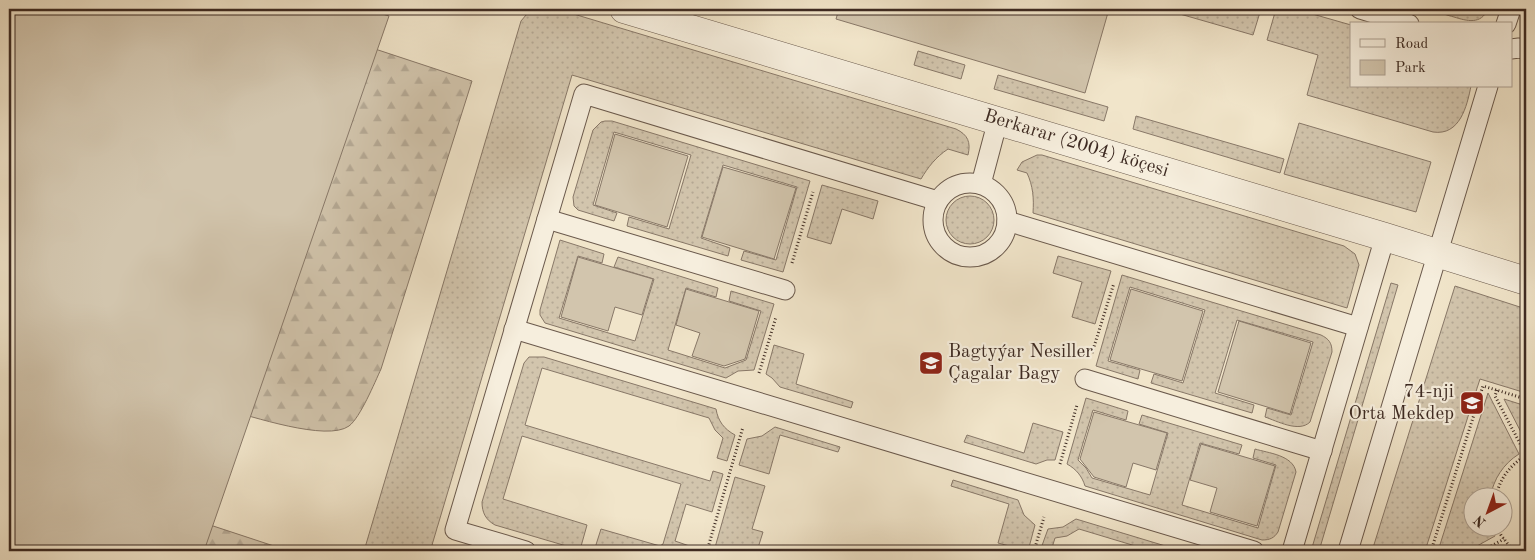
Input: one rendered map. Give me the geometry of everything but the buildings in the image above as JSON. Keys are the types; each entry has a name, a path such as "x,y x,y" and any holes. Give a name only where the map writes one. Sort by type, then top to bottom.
{"street":[{"name":"Berkarar (2004) köçesi","path":"624,9 998,120 1526,281"}],"lane":[{"path":"1360,9 1402,22"},
{"path":"1507,22 1511,9"},
{"path":"1512,49 1526,50"},
{"path":"1348,551 1487,88"},
{"path":"526,551 455,530 584,94 938,201"},
{"path":"981,184 998,120"},
{"path":"965,183 981,184 988,187 999,198 1006,211 1007,221 1004,234 996,247 990,252 975,257 959,255 940,242 934,228 934,213 938,201 945,193 965,183"},
{"path":"547,219 785,290"},
{"path":"1007,221 1358,327"},
{"path":"1292,551 1385,237"},
{"path":"514,329 1254,551"},
{"path":"1084,379 1322,451"}],"path":[{"path":"707,551 821,166"},
{"path":"1432,551 1483,386 1526,399"},
{"path":"1497,390 1495,396 1526,455 1515,462 1497,488"},
{"path":"1482,551 1504,539 1513,551"}],"green space":[{"path":"9,9 360,44 472,81 381,369 358,416 349,426 338,430 324,431 288,426 224,409 195,520 289,551 9,551"},
{"path":"9,9 366,9 389,16 204,551 9,551"},
{"path":"535,9 557,9 956,129 968,139 968,155 948,149 933,162 921,179 572,75 432,545 453,551 364,551 521,21"},
{"path":"839,9 1109,9 1085,93 836,19"},
{"path":"1167,9 1261,9 1253,35"},
{"path":"1276,9 1295,9 1350,25 1350,88 1470,88 1467,102 1461,118 1456,124 1442,132 1433,132 1307,95 1318,55 1267,40"},
{"path":"1436,9 1488,9 1482,18 1473,21 1447,15"},
{"path":"918,51 965,65 961,79 914,65"},
{"path":"998,75 1108,107 1104,121 994,89"},
{"path":"1136,116 1284,159 1280,173 1133,129"},
{"path":"612,121 810,181 783,272 741,260 744,251 776,260 797,187 723,165 701,238 730,248 728,256 627,226 629,217 669,229 691,155 614,132 593,205 617,213 614,221 578,210 574,206 573,197 593,130 601,122"},
{"path":"1299,123 1431,162 1416,212 1284,174"},
{"path":"615,134 688,156 667,227 595,205"},
{"path":"1037,155 1344,246 1355,254 1359,265 1347,308 1033,213 1031,183 1027,173 1017,170 1022,162"},
{"path":"723,167 796,188 774,259 702,237"},
{"path":"822,185 878,201 873,219 842,209 831,244 807,237"},
{"path":"970,196 979,198 987,203 992,211 994,220 992,229 987,237 979,242 970,244 961,242 953,237 948,229 946,220 948,211 953,203 961,198"},
{"path":"560,240 604,254 602,263 578,256 559,318 635,341 654,279 614,267 618,257 718,288 716,297 686,288 668,350 725,368 746,360 761,311 729,301 731,291 774,304 754,370 738,371 726,378 545,323 540,315 540,310"},
{"path":"1058,256 1111,271 1095,324 1072,317 1082,282 1053,273"},
{"path":"578,257 653,279 642,315 615,307 608,331 561,317"},
{"path":"1122,275 1326,338 1331,344 1332,352 1310,422 1305,425 1294,426 1265,417 1267,408 1291,415 1313,342 1237,320 1215,393 1254,405 1252,413 1151,383 1154,374 1183,383 1205,310 1130,287 1108,361 1140,370 1138,379 1096,366"},
{"path":"1391,283 1398,285 1319,551 1311,551"},
{"path":"1455,286 1526,309 1526,393 1480,379 1425,551 1372,551"},
{"path":"686,289 759,311 745,359 724,366 692,356 700,333 676,325"},
{"path":"1131,289 1203,311 1182,381 1110,360"},
{"path":"1239,321 1311,343 1290,414 1218,392"},
{"path":"774,345 804,354 796,384 853,402 851,408 780,387 766,374"},
{"path":"529,357 544,357 716,409 722,424 735,435 727,461 717,458 723,438 715,430 709,418 542,368 525,425 710,481 713,471 723,474 712,512 686,504 675,541 700,551 594,551 601,529 660,546 663,544 681,484 522,436 503,499 587,525 580,550 495,525 489,521 484,513 482,502 524,363"},
{"path":"1488,393 1519,454 1508,462 1500,472 1493,488 1462,488 1462,538 1491,538 1468,551 1438,551"},
{"path":"1086,398 1128,411 1126,420 1093,410 1078,460 1092,478 1150,495 1168,433 1139,424 1142,415 1242,445 1239,454 1200,443 1182,505 1258,528 1276,465 1253,458 1255,449 1285,458 1294,466 1296,472 1278,532 1272,538 1262,540 1085,486 1078,473 1067,464"},
{"path":"1504,399 1526,406 1526,442"},
{"path":"1094,412 1167,433 1156,470 1133,463 1126,487 1094,477 1080,459"},
{"path":"1033,423 1063,432 1055,460 1047,460 1036,464 964,442 967,435 1024,453"},
{"path":"775,427 840,447 838,452 780,435 769,474 739,465 747,439 762,436"},
{"path":"1201,444 1275,466 1257,526 1210,512 1217,488 1190,480"},
{"path":"735,477 765,486 752,529 763,532 757,551 714,551"},
{"path":"953,480 1018,500 1024,515 1035,525 1028,551 998,543 1009,504 951,486"},
{"path":"1076,519 1182,551 1152,551 1079,529 1067,536 1055,538 1051,551 1040,551 1048,529 1063,527"}],"place":[{"name":"Bagtyýar Nesiller Çagalar Bagy","path":"931,363"},
{"name":"74-nji Orta Mekdep","path":"1472,403"}]}
